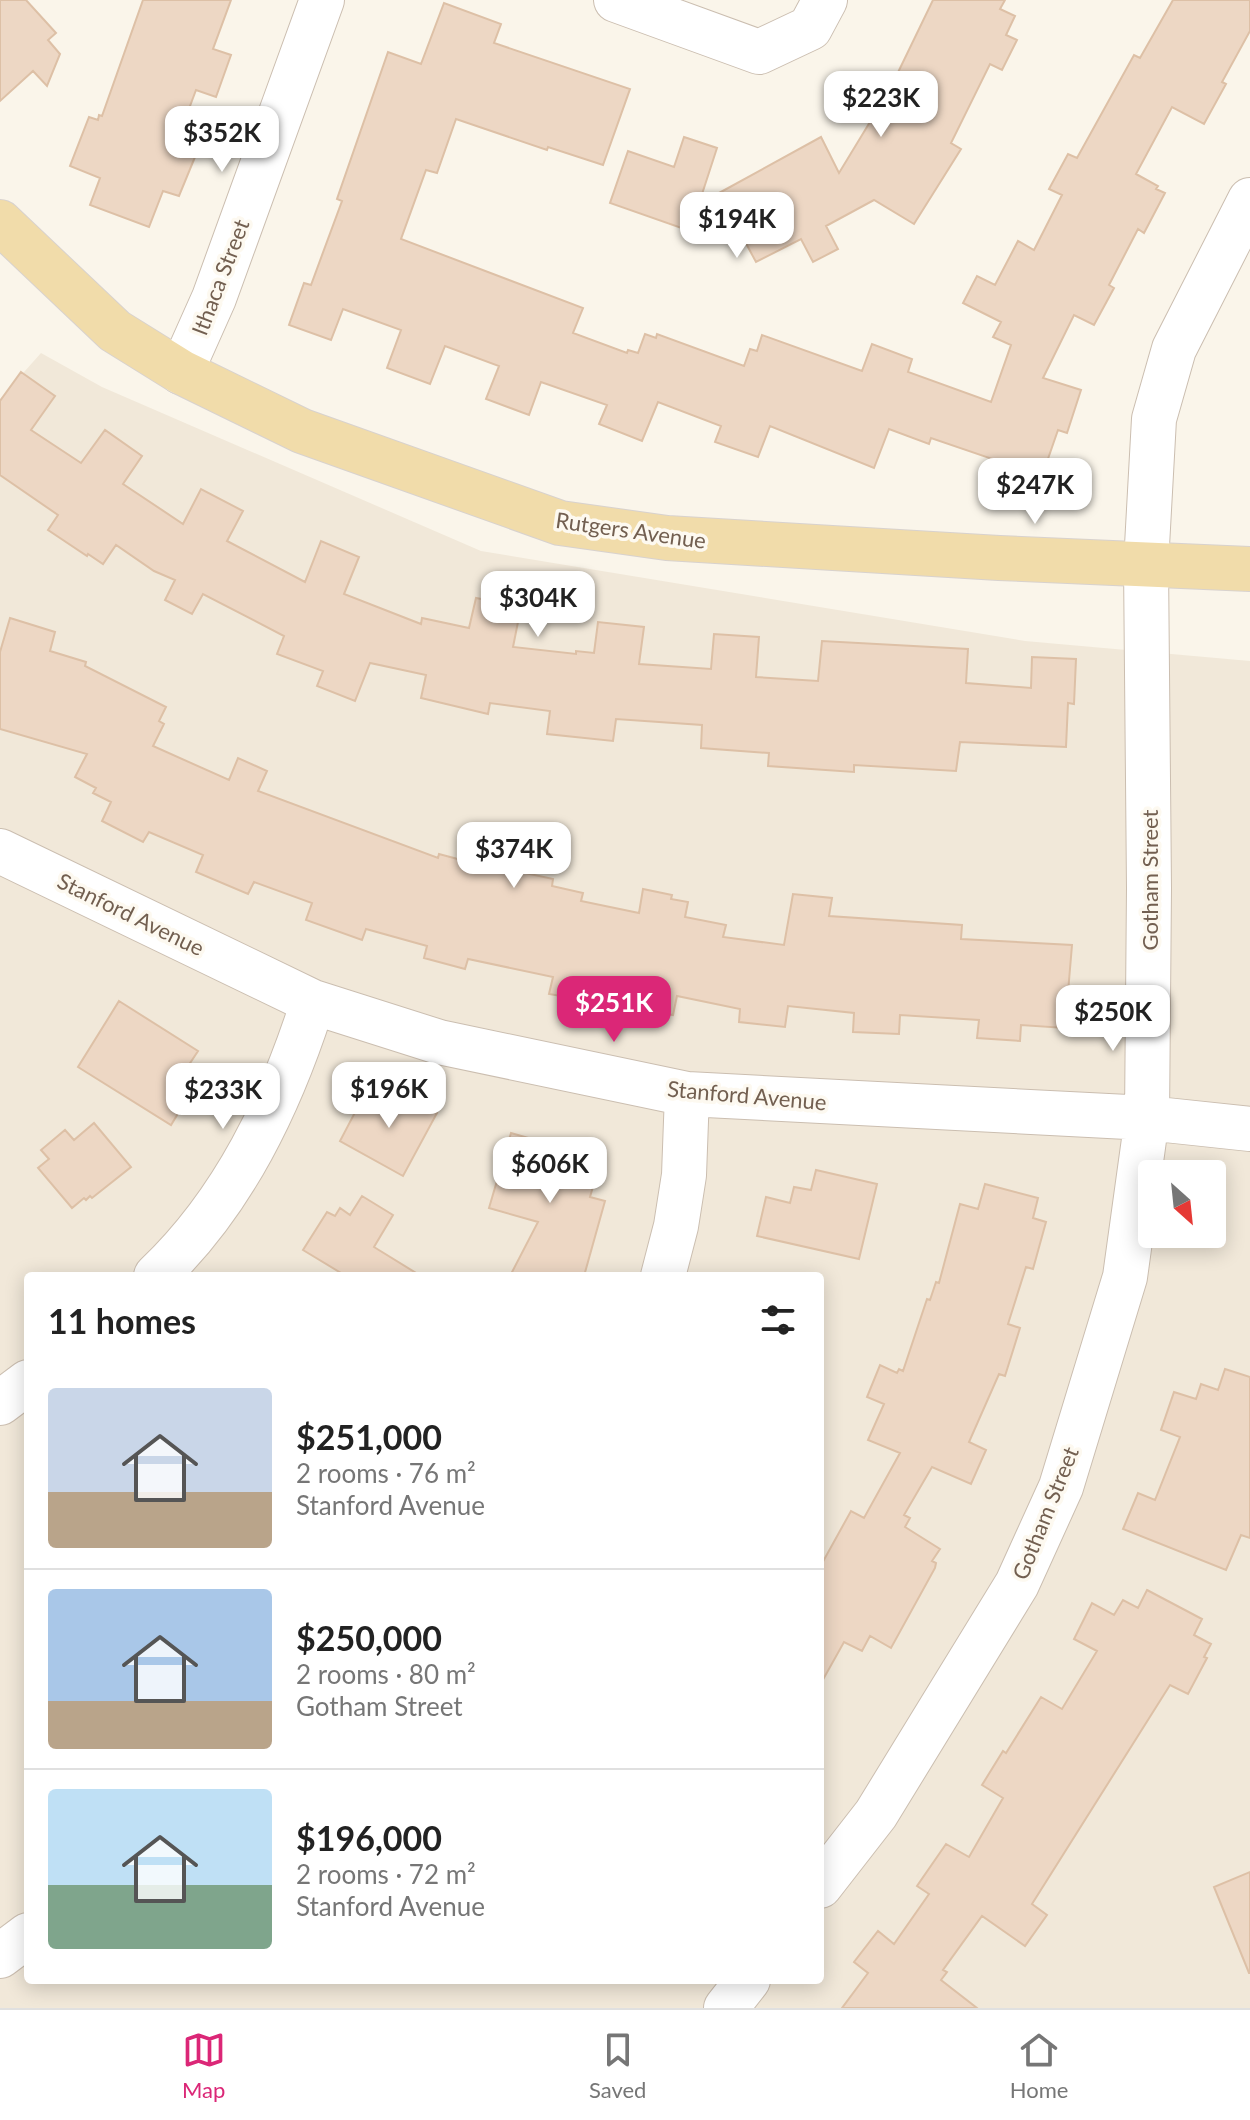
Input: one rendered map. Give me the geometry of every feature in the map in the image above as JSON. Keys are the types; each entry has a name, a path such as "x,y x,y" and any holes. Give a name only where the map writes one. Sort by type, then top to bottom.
{"main road":[{"name":"Rutgers Avenue","path":"0,222 115,331 181,372 302,431 560,523 667,538 1250,569"}],"street":[{"name":"Ithaca Street","path":"181,372 214,298 322,0"},
{"path":"616,0 759,52 810,28 825,0"},
{"name":"Gotham Street","path":"824,1881 876,1814 1017,1584 1061,1487 1125,1277 1147,1118 1149,873 1146,564 1154,419 1174,349 1250,200"},
{"name":"Stanford Avenue","path":"0,852 313,1002 439,1042 687,1094 1147,1118 1250,1129"},
{"path":"160,1272 202,1224 260,1136 281,1092 313,1002"},
{"path":"664,1272 676,1226 684,1175 687,1094"},
{"path":"0,1403 24,1385"},
{"path":"0,1956 24,1938"},
{"path":"726,2008 745,1984"}],"shaded area":[{"path":"41,353 102,387 481,551 1025,641 1250,661 1250,2008 0,2008 0,399"}],"building":[{"path":"0,0 26,0 56,33 48,40 60,54 47,86 33,71 0,101"},
{"path":"143,0 231,0 213,49 231,55 216,97 196,90 174,149 195,157 179,196 163,191 149,227 90,205 100,178 70,166 89,117 98,120 99,115 102,116"},
{"path":"933,0 1005,0 1000,9 1015,16 1006,35 1017,40 1002,70 990,64 951,143 961,149 914,224 874,200 826,226 838,249 813,262 801,239 756,262 719,193 821,137 839,173 890,89"},
{"path":"1173,0 1250,0 1250,31 1222,82 1226,84 1204,124 1172,107 1136,174 1165,193 1144,233 1138,229 1109,285 1114,288 1094,325 1074,315 1043,378 1081,390 1067,433 1058,430 1042,476 931,438 929,444 889,429 874,468 770,426 758,457 715,442 721,426 658,402 642,441 599,424 607,405 541,382 529,415 486,399 499,366 445,346 430,384 387,368 401,330 343,309 331,340 289,325 304,283 311,285 342,201 337,199 388,52 421,64 444,3 501,24 494,43 630,89 603,165 548,147 547,150 456,119 437,173 426,170 401,239 583,308 573,333 627,353 628,350 638,353 645,334 656,338 657,334 744,366 750,349 757,351 762,335 862,371 872,344 912,359 908,372 991,402 1011,345 993,337 1001,322 963,303 977,276 995,285 1018,241 1034,250 1062,195 1049,189 1068,154 1077,158 1134,55 1140,58"},
{"path":"684,137 717,148 690,231 610,203 628,151 674,167"},
{"path":"21,372 55,396 31,430 81,463 105,430 142,456 123,484 183,524 201,489 243,511 227,541 305,582 321,541 359,557 344,594 421,624 422,618 469,628 476,598 521,607 513,647 594,653 598,622 644,627 639,664 711,669 714,634 759,637 756,677 818,681 822,641 968,649 966,683 1031,688 1032,657 1076,659 1074,704 1068,703 1066,747 960,742 956,771 854,765 854,772 768,766 769,753 701,748 702,725 616,719 613,741 547,734 550,711 490,703 488,714 421,698 426,675 370,663 355,701 317,686 323,671 277,654 284,636 203,594 192,614 165,600 175,580 154,571 116,545 103,564 48,530 58,515 0,475 0,401"},
{"path":"10,618 55,632 50,651 86,662 85,666 166,707 159,721 164,724 153,746 229,780 238,758 267,771 258,791 438,858 439,854 506,872 507,869 553,879 552,886 583,893 581,901 639,913 643,889 672,895 671,899 688,902 685,917 726,925 723,937 784,945 793,894 832,898 829,916 962,925 961,939 1072,945 1065,1028 1021,1025 1020,1041 977,1038 979,1020 900,1015 899,1034 853,1032 854,1013 788,1006 785,1027 739,1022 740,1009 677,996 673,1015 549,994 553,977 468,959 465,969 424,958 427,946 366,929 362,940 306,920 312,903 254,882 248,894 196,872 203,855 149,832 143,842 102,821 111,802 93,793 96,788 75,777 87,754 0,729 0,652"},
{"path":"119,1001 198,1051 177,1083 191,1092 171,1125 78,1067"},
{"path":"384,1088 437,1113 403,1176 340,1141 362,1099 375,1105"},
{"path":"94,1123 131,1167 92,1198 84,1198 72,1208 38,1168 49,1159 41,1150 65,1130 74,1140"},
{"path":"511,1133 601,1159 590,1197 605,1201 585,1272 512,1272 538,1222 489,1208"},
{"path":"816,1170 877,1184 859,1259 757,1236 766,1197 790,1203 794,1187 811,1190"},
{"path":"985,1184 1038,1198 1033,1218 1046,1222 1033,1269 1026,1267 1008,1324 1020,1328 1005,1376 999,1374 969,1442 986,1450 971,1484 932,1467 904,1515 910,1518 905,1527 940,1549 932,1561 936,1563 935,1568 891,1648 870,1636 862,1651 844,1642 824,1678 824,1560 851,1511 864,1518 900,1453 868,1440 884,1404 867,1397 880,1365 897,1373 899,1369 903,1371 927,1299 930,1300 936,1282 939,1283 960,1204 978,1209"},
{"path":"362,1196 393,1215 374,1247 415,1272 339,1272 303,1250 327,1212 335,1216 340,1208 350,1215"},
{"path":"1225,1369 1250,1377 1250,1538 1241,1535 1226,1570 1123,1529 1138,1493 1155,1500 1180,1437 1161,1430 1174,1392 1196,1399 1201,1384 1218,1390"},
{"path":"1147,1590 1202,1619 1194,1635 1211,1644 1204,1657 1207,1658 1188,1694 1170,1685 1032,1904 1047,1915 1025,1946 982,1916 943,1970 947,1972 941,1980 977,2008 842,2008 868,1973 854,1962 878,1931 894,1944 929,1894 917,1886 946,1844 969,1857 1003,1798 982,1785 1041,1697 1062,1709 1097,1651 1074,1639 1092,1603 1114,1615 1123,1600 1138,1608"},
{"path":"1250,1872 1250,1973 1249,1973 1214,1887"}]}
